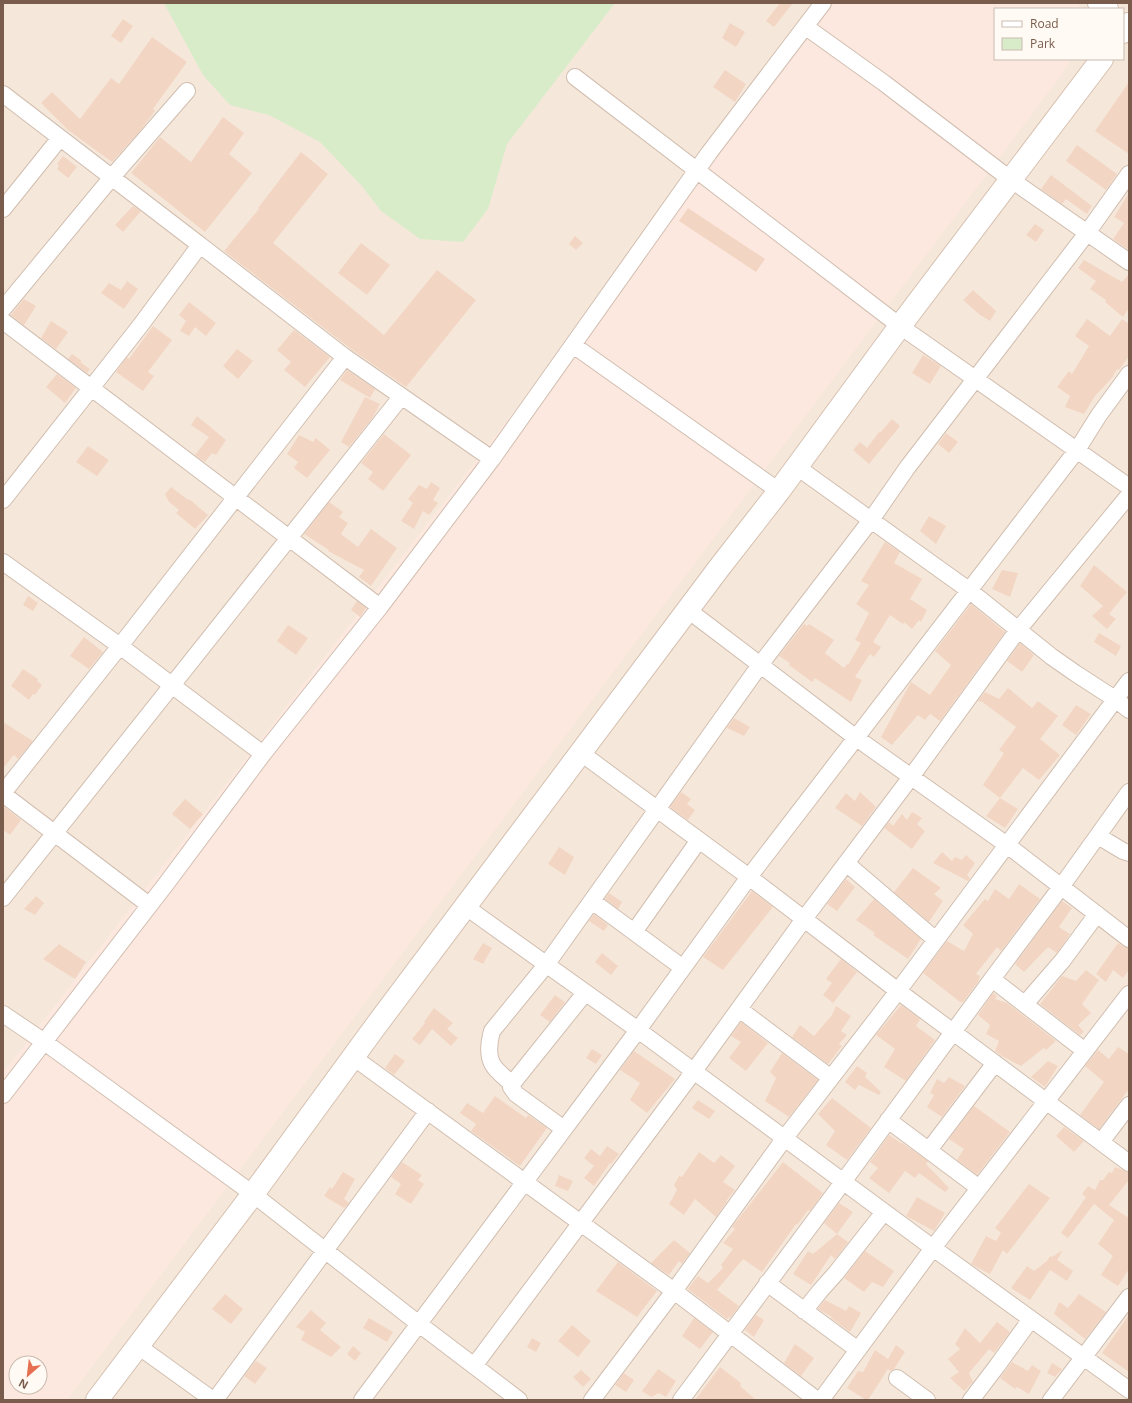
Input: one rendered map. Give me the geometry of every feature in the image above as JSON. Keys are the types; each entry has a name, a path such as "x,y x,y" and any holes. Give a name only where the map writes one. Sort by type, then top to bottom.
{"street":[{"path":"3,1095 263,754 380,607 492,458 697,170 823,3"},
{"path":"806,27 884,83 1010,179 1129,262"},
{"path":"97,1400 253,1194 353,1057 688,610 779,491 1010,179 1101,60"},
{"path":"575,77 900,326 1129,487"},
{"path":"3,309 112,177 187,91"},
{"path":"3,94 345,357 492,458"},
{"path":"3,208 60,138"},
{"path":"564,1129 516,1094 511,1087 512,1084 493,1065 488,1043 492,1031 546,965 760,665 871,520 974,378 1087,233 1129,174"},
{"path":"3,500 140,326 200,245"},
{"path":"3,321 380,607"},
{"path":"573,345 779,491"},
{"path":"149,905 3,794 345,357"},
{"path":"362,1400 638,1030 749,877 855,737 970,591 1077,450 1099,415 1129,374"},
{"path":"3,898 401,396"},
{"path":"797,466 970,591 1063,665 1115,699 1129,710"},
{"path":"474,1366 694,1071 804,919 911,777 1018,630 1129,495"},
{"path":"3,562 120,646 263,754"},
{"path":"688,610 855,737 1007,845 1129,939"},
{"path":"592,1400 674,1291 784,1138 898,991 1129,681"},
{"path":"581,753 749,877 898,991 1129,1163"},
{"path":"681,1400 1061,887 1129,792"},
{"path":"1098,836 1129,853"},
{"path":"634,932 699,840"},
{"path":"846,863 936,940"},
{"path":"592,901 683,968"},
{"path":"466,907 638,1030 933,1248 1129,1390"},
{"path":"1025,1004 1063,960 1097,914"},
{"path":"992,979 1085,1051"},
{"path":"512,1084 585,993"},
{"path":"821,1400 933,1248 1129,994"},
{"path":"739,1009 831,1078"},
{"path":"3,1014 43,1041 253,1194 418,1324 519,1400"},
{"path":"353,1057 674,1291 817,1400"},
{"path":"929,1150 995,1062"},
{"path":"1101,1142 1129,1105"},
{"path":"138,1346 214,1400 428,1111"},
{"path":"888,1120 979,1188"},
{"path":"804,1310 836,1273 884,1212"},
{"path":"767,1283 858,1350"},
{"path":"1051,1400 1129,1297"},
{"path":"971,1400 1031,1319"},
{"path":"897,1378 927,1400"}],"shaded area":[{"path":"3,3 1129,3 1129,1400 3,1400"},
{"path":"830,3 1077,3 1080,8 994,8 994,60 1070,60 1062,74 67,1400 3,1400 3,1073"}],"green space":[{"path":"164,3 615,3 507,144 488,209 463,242 420,239 381,211 361,185 320,142 269,115 230,105 203,75"}],"building":[{"path":"780,3 793,3 774,27 766,21"},
{"path":"123,19 133,26 121,43 111,36"},
{"path":"730,23 745,32 736,47 722,38"},
{"path":"152,37 187,62 153,109 155,111 139,132 112,162 68,130 41,103 52,92 80,119 111,78 119,84"},
{"path":"725,70 746,84 735,102 713,87"},
{"path":"1129,82 1129,154 1095,131"},
{"path":"223,117 244,133 229,154 252,173 205,232 131,173 160,137 191,162"},
{"path":"1077,145 1117,174 1106,190 1066,161"},
{"path":"301,152 328,174 273,243 384,335 437,270 476,300 406,387 351,349 224,251 259,209 258,208"},
{"path":"63,156 77,167 68,178 57,169 59,166 57,164"},
{"path":"1051,175 1092,206 1087,214 1066,199 1062,204 1041,189"},
{"path":"1129,193 1129,250 1113,239 1124,223 1114,217"},
{"path":"133,206 141,211 123,232 115,225"},
{"path":"688,208 765,259 756,272 679,221"},
{"path":"1035,224 1044,230 1036,242 1026,235"},
{"path":"575,236 583,243 576,250 569,244"},
{"path":"361,243 390,265 367,295 338,273"},
{"path":"1084,260 1122,282 1129,274 1129,308 1123,317 1105,302 1106,300 1090,289 1096,281 1078,268"},
{"path":"127,281 138,289 124,309 101,293 109,283 121,290"},
{"path":"973,290 996,311 990,321 980,315 963,300"},
{"path":"24,299 36,306 24,325 11,315"},
{"path":"189,302 216,323 206,336 195,327 189,336 180,331 186,321 179,315"},
{"path":"1087,319 1110,336 1122,319 1129,324 1129,356 1119,370 1117,369 1112,378 1095,396 1084,414 1065,407 1070,396 1057,387 1069,371 1072,374 1089,346 1075,336"},
{"path":"51,321 68,332 56,349 41,338"},
{"path":"153,326 172,340 148,372 154,376 143,391 116,372 127,357 129,359"},
{"path":"294,330 330,357 305,387 284,370 291,362 277,350"},
{"path":"237,349 253,361 238,379 223,366"},
{"path":"72,354 90,369 87,373 68,359"},
{"path":"923,355 941,366 930,384 912,373"},
{"path":"347,370 375,389 370,398 340,380"},
{"path":"57,374 76,388 65,403 46,387"},
{"path":"365,397 380,404 373,417 349,447 341,442"},
{"path":"197,416 226,440 216,455 212,453 205,462 195,455 209,437 191,425"},
{"path":"892,419 900,426 869,464 853,450 860,442 867,448 879,432 880,433"},
{"path":"946,433 958,442 949,453 938,444"},
{"path":"384,434 411,455 383,491 368,479 373,472 361,463"},
{"path":"299,435 313,442 316,438 330,450 307,478 294,468 298,462 287,454"},
{"path":"88,446 109,460 97,476 76,462"},
{"path":"431,482 440,488 433,500 438,503 429,515 423,511 414,529 401,521 413,503 408,499 419,485 427,489"},
{"path":"171,487 188,500 189,499 208,515 195,529 176,513 179,510 169,502 165,494"},
{"path":"329,502 343,512 339,517 348,523 341,534 358,547 371,529 397,548 371,586 359,577 364,570 328,551 329,550 304,534"},
{"path":"929,516 946,526 936,544 920,531"},
{"path":"885,542 900,552 894,563 922,579 910,599 927,610 921,622 919,620 912,629 904,622 903,624 890,615 873,642 881,647 874,657 870,654 855,677 862,680 851,702 815,678 812,682 789,665 790,663 779,656 804,624 807,626 809,624 834,640 825,653 844,668 847,664 848,665 861,643 855,640 869,613 856,604 869,585 861,581"},
{"path":"1094,565 1127,592 1109,614 1116,619 1107,629 1092,616 1103,606 1080,586"},
{"path":"1002,570 1018,573 1010,597 992,589"},
{"path":"28,596 38,603 33,611 23,605"},
{"path":"357,601 366,608 360,617 351,610"},
{"path":"971,604 1005,632 940,721 930,714 925,720 918,715 892,745 881,737 911,682 930,695 951,665 935,651"},
{"path":"288,625 308,638 296,655 277,641"},
{"path":"1099,633 1121,646 1116,656 1094,642"},
{"path":"84,637 103,652 89,669 70,656"},
{"path":"1020,643 1034,655 1022,672 1007,661"},
{"path":"23,669 38,679 37,681 42,685 35,695 33,694 29,700 11,686"},
{"path":"1008,688 1032,708 1038,701 1058,716 1040,739 1060,755 1039,780 1023,768 1000,798 983,785 1004,753 999,750 1016,727 981,701 978,701 985,692 999,699"},
{"path":"1076,705 1091,714 1076,735 1062,725"},
{"path":"734,718 750,727 744,736 727,728"},
{"path":"3,722 33,741 18,759 14,755 3,768"},
{"path":"681,792 691,799 687,804 695,810 688,820 670,807"},
{"path":"860,792 876,807 862,826 835,808 846,793 855,801"},
{"path":"1000,798 1018,809 1005,828 986,816"},
{"path":"185,799 203,814 190,829 172,814"},
{"path":"3,806 21,820 10,835 3,830"},
{"path":"912,812 922,818 917,824 925,831 912,849 884,828 889,822 893,826 902,814 907,820"},
{"path":"559,847 574,857 565,875 548,864"},
{"path":"942,852 952,861 955,857 962,860 966,855 975,863 967,875 970,878 968,881 933,863"},
{"path":"913,868 941,888 934,894 943,901 929,922 894,892"},
{"path":"846,879 855,887 837,911 827,904"},
{"path":"1019,884 1040,899 1001,951 997,947 976,974 980,976 978,982 963,1002 960,1002 923,973 947,941 964,951 973,934 963,925 985,899 988,901 995,889 1009,899"},
{"path":"752,891 773,907 723,970 703,957"},
{"path":"609,893 622,902 618,909 605,899"},
{"path":"36,896 44,903 35,915 24,909"},
{"path":"874,899 921,939 908,959 873,935 875,933 856,920"},
{"path":"1062,901 1072,908 1059,927 1070,934 1057,953 1048,947 1024,972 1015,964"},
{"path":"594,914 608,925 604,931 589,921"},
{"path":"483,943 492,948 483,964 473,959"},
{"path":"1118,943 1129,948 1129,970 1123,978 1113,970 1106,982 1096,974"},
{"path":"59,944 86,962 75,979 43,959"},
{"path":"602,953 618,966 611,975 595,962"},
{"path":"841,959 857,972 833,1003 823,995 832,983 826,979"},
{"path":"1086,970 1099,980 1082,1004 1091,1013 1078,1025 1084,1032 1080,1035 1040,1004 1062,976 1076,981"},
{"path":"993,993 997,996 995,999 1007,1003 1056,1041 1046,1050 1044,1048 1021,1066 995,1051 999,1041 986,1034 990,1025 978,1015"},
{"path":"555,995 565,1002 550,1022 540,1015"},
{"path":"901,1005 920,1019 916,1026 935,1040 906,1081 884,1067 895,1049 876,1035"},
{"path":"836,1006 851,1016 841,1031 847,1035 839,1044 842,1046 828,1064 792,1037 800,1025 814,1036 832,1015"},
{"path":"434,1008 453,1023 447,1029 458,1038 451,1046 432,1029 420,1045 412,1039 425,1023 424,1022"},
{"path":"741,1022 768,1043 746,1071 729,1058 741,1042 731,1036"},
{"path":"1118,1047 1129,1054 1129,1089 1099,1129 1080,1115 1104,1082 1085,1066 1098,1050 1109,1059"},
{"path":"592,1049 602,1055 596,1064 586,1058"},
{"path":"634,1051 675,1079 647,1113 630,1100 640,1083 620,1070"},
{"path":"782,1053 818,1080 789,1117 765,1101 776,1078 770,1072"},
{"path":"395,1054 405,1061 394,1075 385,1068"},
{"path":"1048,1061 1058,1066 1045,1087 1031,1077"},
{"path":"857,1066 867,1073 865,1077 881,1092 879,1095 859,1085 855,1090 845,1082"},
{"path":"949,1077 965,1086 942,1117 927,1107 934,1095 930,1093 937,1079 944,1083"},
{"path":"495,1096 526,1118 528,1115 547,1128 520,1166 471,1131 476,1124 460,1113 467,1103 483,1113"},
{"path":"832,1098 871,1128 847,1160 826,1145 835,1131 818,1114"},
{"path":"698,1100 715,1111 709,1119 692,1108"},
{"path":"974,1106 1010,1132 977,1175 957,1160 964,1149 949,1139"},
{"path":"1064,1127 1084,1141 1074,1152 1056,1136"},
{"path":"889,1135 928,1161 926,1164 949,1188 945,1192 919,1173 915,1178 905,1171 889,1193 869,1178 878,1168 870,1162"},
{"path":"607,1146 619,1154 611,1164 610,1163 594,1186 584,1178 594,1166 584,1158 591,1149 600,1156"},
{"path":"699,1152 714,1163 721,1155 735,1166 723,1182 735,1190 716,1217 695,1199 684,1215 669,1204 677,1190 674,1185 679,1176 682,1177"},
{"path":"402,1162 422,1175 418,1180 424,1184 411,1204 395,1194 401,1184 391,1177"},
{"path":"783,1162 823,1193 810,1211 808,1210 797,1225 796,1224 762,1272 743,1259 717,1290 739,1306 730,1318 729,1317 727,1319 688,1289 698,1276 708,1283 723,1268 721,1265 733,1249 723,1243 735,1229 732,1227"},
{"path":"1115,1167 1129,1172 1129,1180 1109,1205 1129,1218 1129,1269 1118,1286 1101,1275 1113,1256 1098,1244 1114,1220 1094,1204 1068,1238 1061,1233 1086,1197 1082,1194 1088,1186 1095,1190 1100,1180 1103,1180 1109,1172 1112,1173"},
{"path":"343,1172 355,1179 344,1199 349,1203 344,1208 324,1196 330,1187 332,1189"},
{"path":"559,1175 573,1181 568,1191 555,1186"},
{"path":"1029,1184 1050,1198 1007,1254 1003,1250 990,1274 971,1264 986,1236 996,1241 1001,1233 995,1228"},
{"path":"917,1197 945,1213 934,1231 906,1216"},
{"path":"839,1203 853,1212 837,1234 824,1223"},
{"path":"837,1234 848,1242 835,1259 831,1255 811,1285 793,1274 808,1251 813,1254"},
{"path":"674,1240 690,1253 682,1264 679,1261 669,1275 651,1263"},
{"path":"865,1251 894,1271 883,1287 872,1282 864,1292 844,1278"},
{"path":"1061,1251 1062,1252 1057,1260 1073,1271 1067,1281 1050,1270 1030,1300 1011,1288 1027,1266 1034,1271 1047,1261 1050,1256 1052,1257"},
{"path":"618,1262 657,1291 637,1317 596,1291"},
{"path":"225,1294 243,1309 231,1324 212,1309"},
{"path":"1079,1294 1106,1312 1085,1339 1054,1314 1059,1302 1068,1308"},
{"path":"825,1300 846,1311 849,1306 861,1313 850,1332 831,1318 832,1317 818,1309"},
{"path":"311,1310 326,1323 320,1330 341,1347 331,1357 301,1340 305,1332 296,1327"},
{"path":"756,1315 764,1320 754,1337 745,1330"},
{"path":"1129,1315 1129,1372 1102,1353"},
{"path":"369,1318 393,1332 387,1342 363,1328"},
{"path":"694,1318 713,1332 700,1349 682,1336"},
{"path":"997,1322 1010,1332 994,1353 989,1349 969,1373 973,1382 964,1391 950,1378 959,1372 948,1359 960,1349 955,1344 965,1328 980,1343"},
{"path":"572,1325 591,1341 578,1357 558,1341"},
{"path":"532,1338 541,1343 536,1352 527,1347"},
{"path":"795,1344 814,1358 801,1376 784,1363"},
{"path":"896,1345 905,1352 894,1369 891,1371 888,1369 868,1400 847,1388 858,1371 863,1372 875,1350 888,1359"},
{"path":"353,1346 361,1353 355,1361 347,1354"},
{"path":"256,1361 267,1368 255,1384 244,1376"},
{"path":"1012,1362 1028,1371 1032,1365 1041,1371 1029,1394 1017,1387 1015,1389 1000,1378"},
{"path":"1052,1363 1062,1369 1055,1377 1047,1373"},
{"path":"720,1367 741,1383 740,1386 756,1400 695,1400"},
{"path":"658,1369 676,1381 666,1397 659,1393 651,1397 642,1391"},
{"path":"581,1370 591,1379 583,1387 573,1377"},
{"path":"624,1373 634,1380 626,1392 615,1385"}]}
